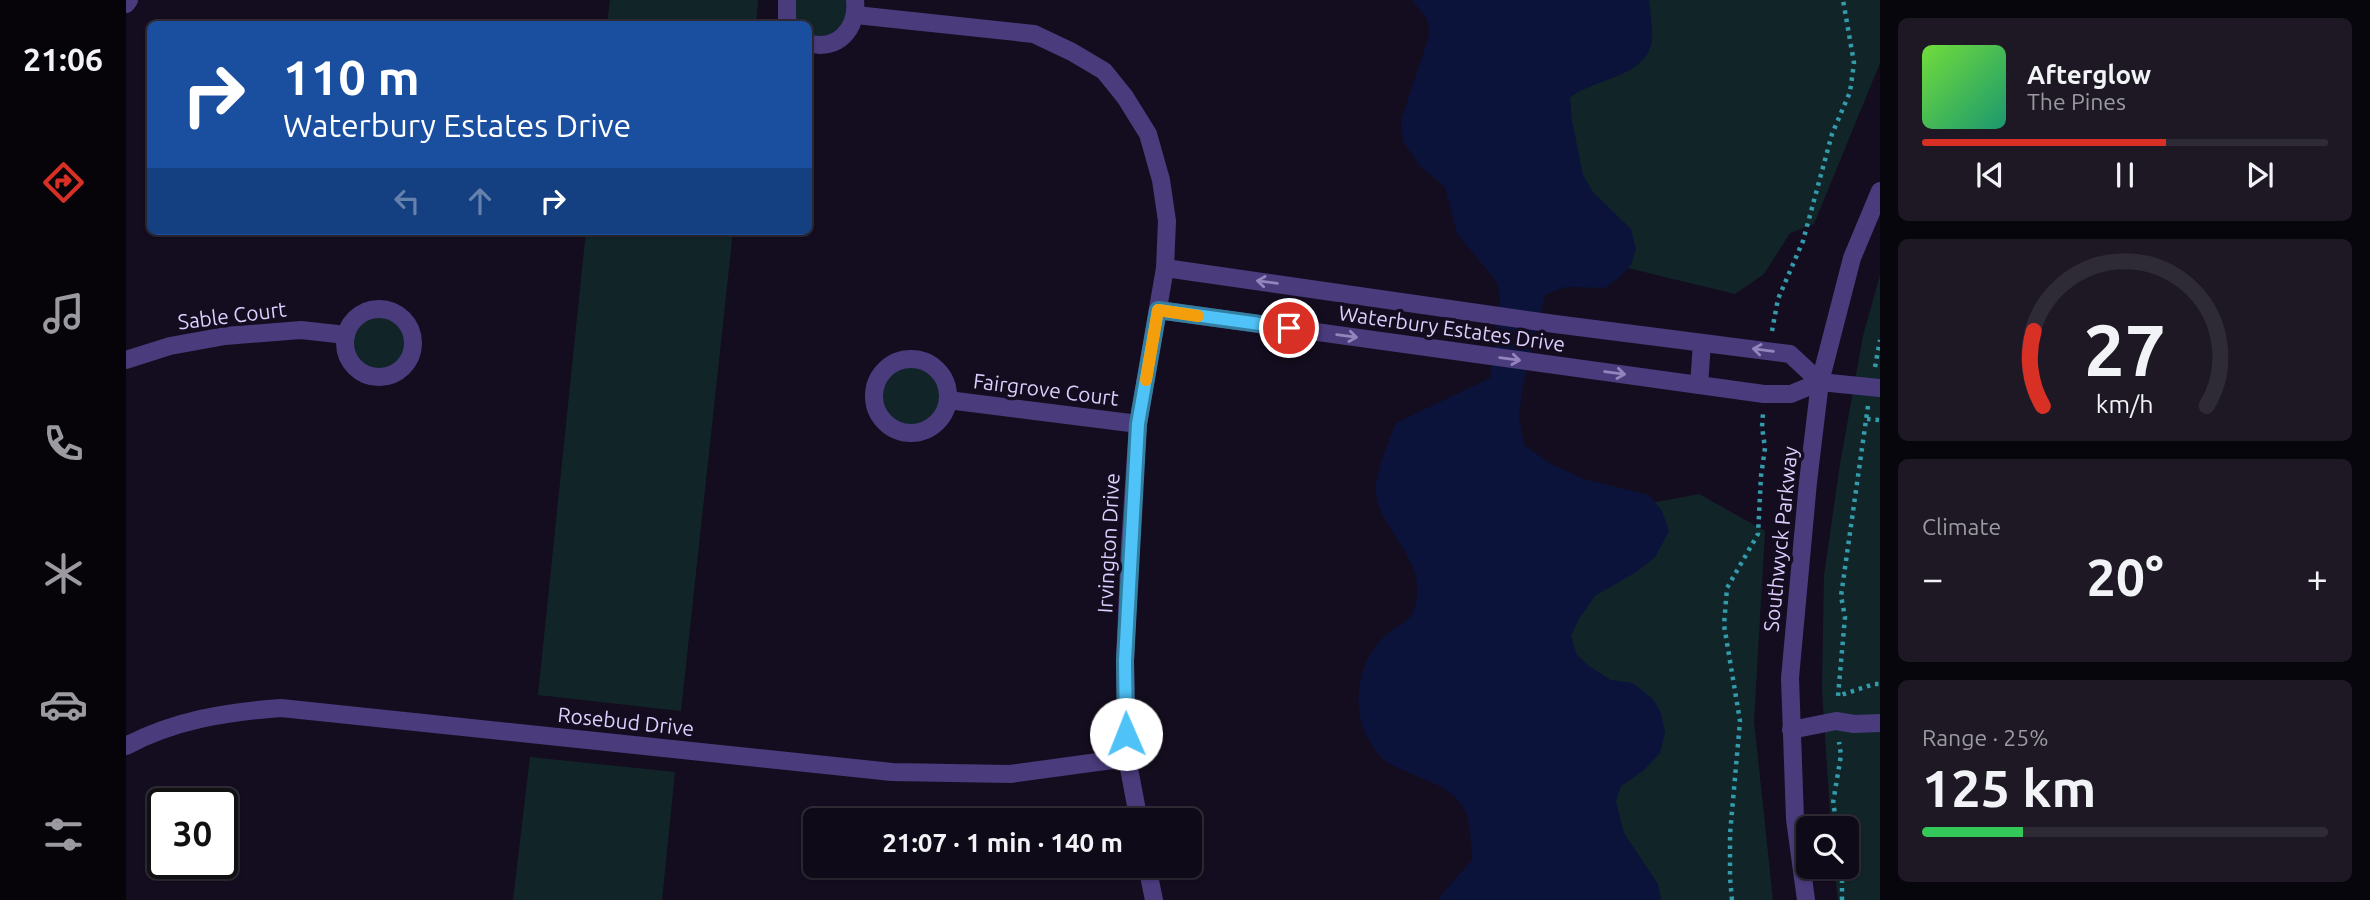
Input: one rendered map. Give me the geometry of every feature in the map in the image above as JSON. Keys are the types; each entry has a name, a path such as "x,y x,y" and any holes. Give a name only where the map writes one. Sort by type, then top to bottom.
{"street":[{"path":"787,0 787,21"},
{"path":"812,44 830,44 843,38 852,27 856,7"},
{"name":"Irvington Drive","path":"856,7 1034,34 1104,71 1125,97 1148,134 1161,180 1167,221 1165,268 1138,424 1125,661 1127,758 1137,808"},
{"name":"Southwyck Parkway","path":"1806,900 1795,818 1791,730 1790,678 1795,613 1820,382 1852,258 1880,191"},
{"name":"Waterbury Estates Drive","path":"1158,310 1764,394 1791,394 1820,382 1790,354 1555,324 1165,268"},
{"name":"Sable Court","path":"126,360 170,346 225,336 301,330 346,335"},
{"path":"1699,385 1702,342"},
{"name":"Fairgrove Court","path":"915,359 929,363 940,372 947,386 948,400 944,414 935,425 921,432 907,433 893,429 882,419 875,406 874,392 878,377 888,366 901,360 915,359"},
{"path":"1820,382 1876,388"},
{"name":"Fairgrove Court","path":"948,400 1138,424"},
{"name":"Rosebud Drive","path":"126,746 187,721 232,712 281,708 892,772 1010,774 1127,758"},
{"path":"1791,730 1836,721 1854,724 1880,723"},
{"path":"1149,878 1154,900"}],"path":[{"path":"1836,816 1833,803 1841,755 1836,721 1845,617 1842,596 1867,419 1876,388 1880,340"},
{"path":"1867,419 1880,420"},
{"path":"1838,696 1880,684"},
{"path":"1732,900 1730,834 1741,721"},
{"path":"1842,879 1842,900"}],"green space":[{"path":"610,0 758,0 756,21 607,21"},
{"path":"790,0 856,0 847,32 812,38 812,21 794,21"},
{"path":"1489,0 1880,0 1880,63 1814,224 1790,233 1764,274 1735,294 1533,245"},
{"path":"586,235 733,235 681,711 538,695"},
{"path":"1880,275 1880,900 1838,900 1836,879 1859,879 1859,816 1830,816 1822,689 1824,576 1840,464 1863,336"},
{"path":"375,305 388,308 399,315 406,326 409,339 406,352 399,363 388,370 375,373 362,370 351,363 344,352 341,339 344,326 351,315 362,308"},
{"path":"913,359 926,362 937,369 944,380 947,393 944,406 937,417 926,424 913,427 900,424 889,417 882,406 879,393 882,380 889,369 900,362"},
{"path":"1699,494 1765,531 1754,721 1773,900 1504,900 1518,528"},
{"path":"530,757 675,772 662,900 513,900"}],"shaded area":[{"path":"1412,0 1649,0 1652,39 1641,62 1631,70 1580,91 1570,98 1583,175 1593,192 1631,229 1636,249 1631,265 1605,288 1565,287 1545,295 1523,384 1519,416 1524,445 1551,464 1584,479 1649,495 1662,511 1669,531 1656,556 1638,571 1595,596 1571,636 1577,655 1589,666 1611,680 1633,683 1653,699 1661,713 1665,732 1660,753 1643,771 1621,786 1616,801 1624,833 1658,884 1661,900 1437,900 1472,860 1466,813 1452,794 1442,787 1384,760 1369,740 1362,724 1359,697 1363,670 1376,645 1410,616 1417,595 1413,568 1379,507 1376,487 1383,458 1396,423 1490,378 1500,296 1496,281 1457,234 1445,187 1419,165 1403,141 1401,120 1430,33 1427,19"}],"slow traffic":[{"path":"1146,380 1158,310 1198,316"}],"route":[{"path":"1126,734 1125,661 1138,424 1158,310 1289,328"}]}
